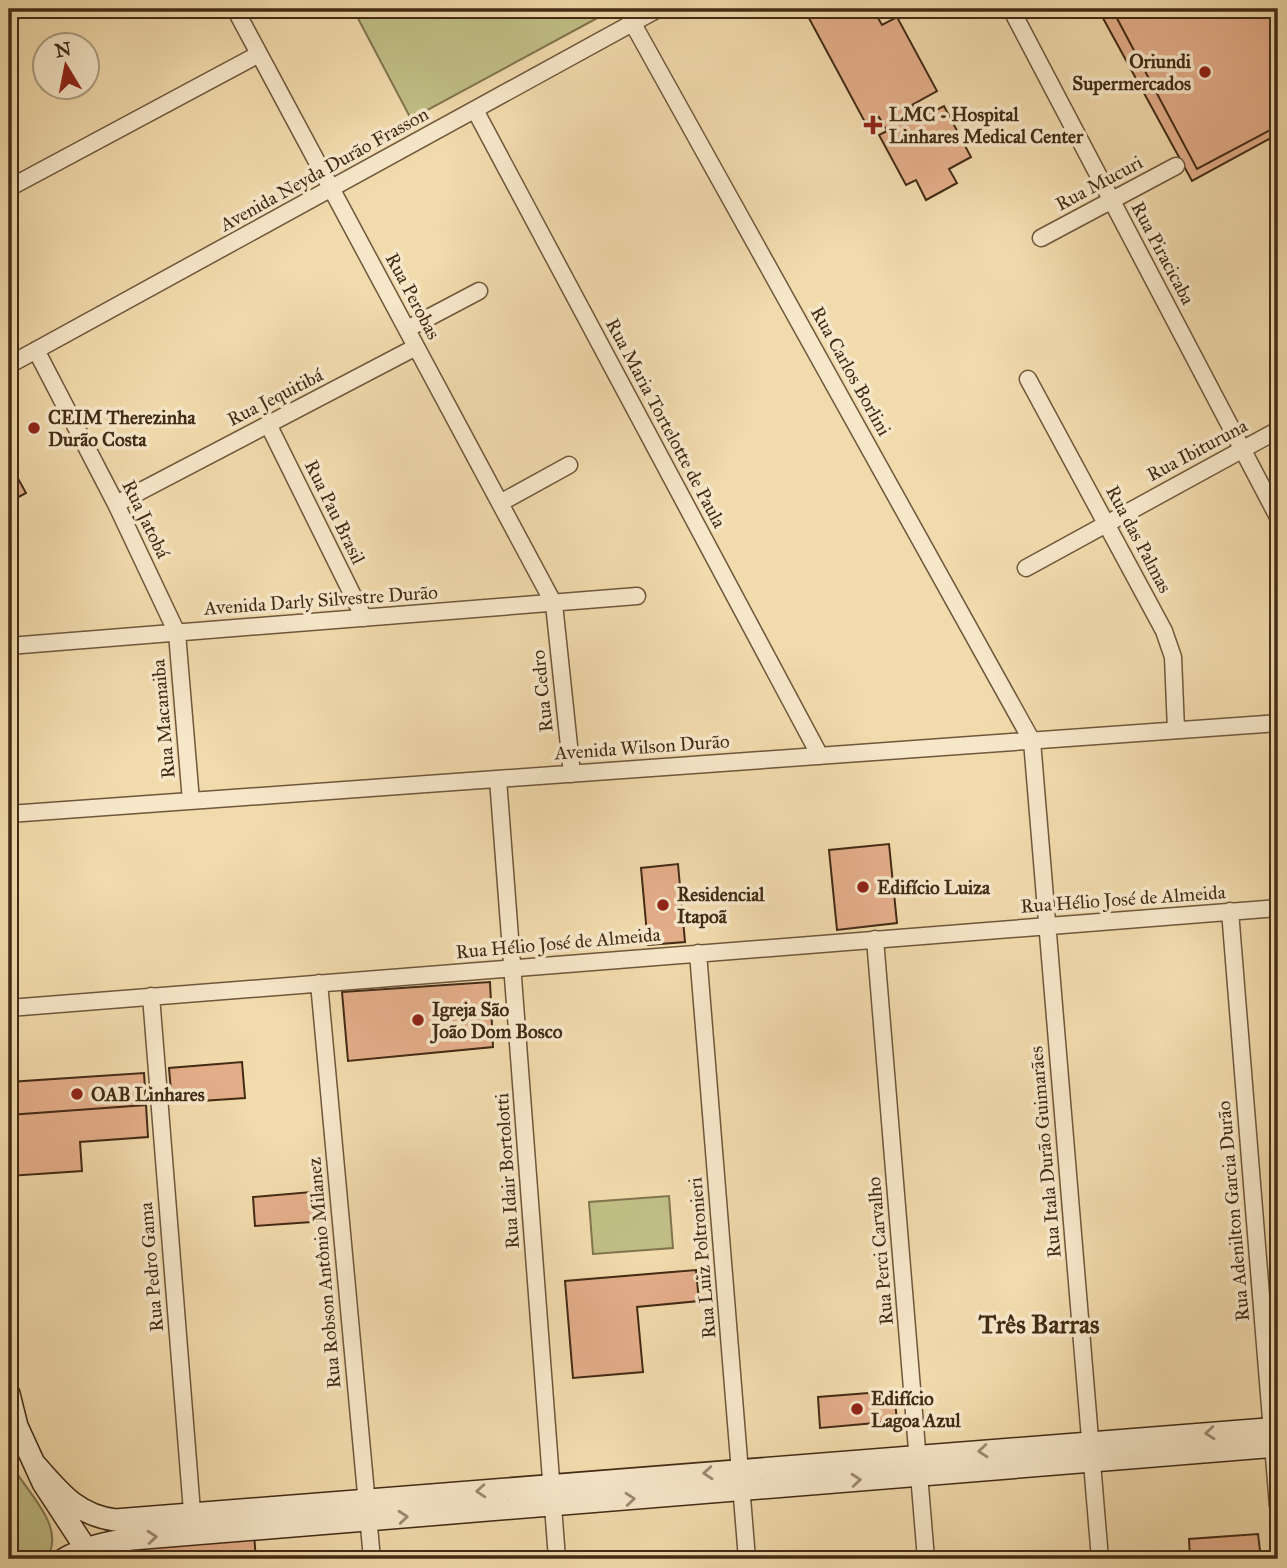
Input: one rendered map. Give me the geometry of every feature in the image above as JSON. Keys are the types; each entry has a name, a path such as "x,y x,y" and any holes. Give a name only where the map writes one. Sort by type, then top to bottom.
{"main road":[{"path":"9,1394 17,1426 60,1531 61,1546 54,1559"},
{"path":"64,1559 89,1554 106,1542 193,1524 1275,1437"},
{"path":"38,1473 80,1509 96,1517 193,1524"},
{"path":"38,1473 89,1554"}],"street":[{"path":"9,14 19,9"},
{"name":"Rua Perobas","path":"235,9 554,604"},
{"name":"Avenida Neyda Durão Frasson","path":"9,365 658,9"},
{"name":"Rua Piracicaba","path":"1011,9 1278,517"},
{"name":"Rua Carlos Borlini","path":"632,22 1032,741"},
{"path":"9,188 259,54"},
{"name":"Rua Maria Tortelotte de Paula","path":"475,110 820,756"},
{"name":"Rua Mucuri","path":"1041,238 1176,166"},
{"path":"407,329 479,291"},
{"name":"Rua Jequitibá","path":"116,504 416,347"},
{"name":"Rua Jatobá","path":"36,350 116,504 177,633"},
{"name":"Rua das Palmas","path":"1028,379 1164,631 1173,657 1177,730"},
{"name":"Rua Pau Brasil","path":"268,424 364,618"},
{"name":"Rua Ibituruna","path":"1026,568 1278,430"},
{"path":"500,503 569,464"},
{"name":"Avenida Darly Silvestre Durão","path":"9,646 637,596"},
{"name":"Rua Cedro","path":"554,604 572,774"},
{"name":"Rua Macanaiba","path":"177,633 191,801"},
{"name":"Avenida Wilson Durão","path":"9,814 1278,723"},
{"name":"Rua Itala Durão Guimarães","path":"1032,741 1100,1559"},
{"name":"Rua Idair Bortolotti","path":"498,779 557,1559"},
{"name":"Rua Hélio José de Almeida","path":"9,1008 1278,908"},
{"name":"Rua Adenilton Garcia Durão","path":"1230,911 1275,1437 1278,1506"},
{"name":"Rua Perci Carvalho","path":"875,939 926,1559"},
{"name":"Rua Luiz Poltronieri","path":"698,953 747,1559"},
{"name":"Rua Robson Antônio Milanez","path":"319,983 372,1559"},
{"name":"Rua Pedro Gama","path":"150,996 193,1524"}],"shaded area":[{"path":"353,9 614,9 411,119"},
{"path":"669,1196 673,1248 593,1254 589,1202"},
{"path":"9,1460 48,1521 52,1547 46,1559 9,1559"}],"building":[{"path":"804,9 873,9 882,25 897,17 937,91 912,105 919,119 944,106 971,157 949,169 957,183 926,200 916,180 906,185 879,135 887,131 879,117 866,124"},
{"name":"Oriundi Supermercados","path":"1098,9 1278,9 1278,134 1192,181"},
{"name":"Oriundi Supermercados","path":"1112,9 1278,9 1278,126 1197,169"},
{"path":"9,462 26,493 9,502"},
{"name":"Edifício Luiza","path":"889,844 897,923 837,930 829,850"},
{"name":"Residencial Itapoã","path":"678,864 685,942 648,945 641,868"},
{"name":"Igreja São João Dom Bosco","path":"490,982 493,1047 348,1061 342,992"},
{"path":"242,1062 245,1098 172,1103 169,1068"},
{"name":"OAB Linhares","path":"144,1073 146,1105 9,1115 9,1082"},
{"path":"146,1105 148,1137 80,1142 82,1171 9,1176 9,1115"},
{"path":"323,1191 326,1221 255,1226 253,1197"},
{"path":"696,1270 699,1301 637,1307 643,1372 573,1378 565,1281"},
{"name":"Edifício Lagoa Azul","path":"894,1391 897,1421 820,1428 818,1397"},
{"path":"1258,1534 1261,1559 1190,1559 1189,1539"},
{"path":"254,1535 256,1559 115,1559 118,1552 126,1546"}],"place":[{"name":"Oriundi Supermercados","path":"1205,72"},
{"name":"LMC - Hospital Linhares Medical Center","path":"873,125"},
{"name":"CEIM Therezinha Durão Costa","path":"34,428"},
{"name":"Edifício Luiza","path":"863,887"},
{"name":"Residencial Itapoã","path":"663,905"},
{"name":"Igreja São João Dom Bosco","path":"418,1020"},
{"name":"OAB Linhares","path":"77,1094"},
{"name":"Edifício Lagoa Azul","path":"857,1409"}],"district":[{"name":"Três Barras","path":"1039,1324"}]}
